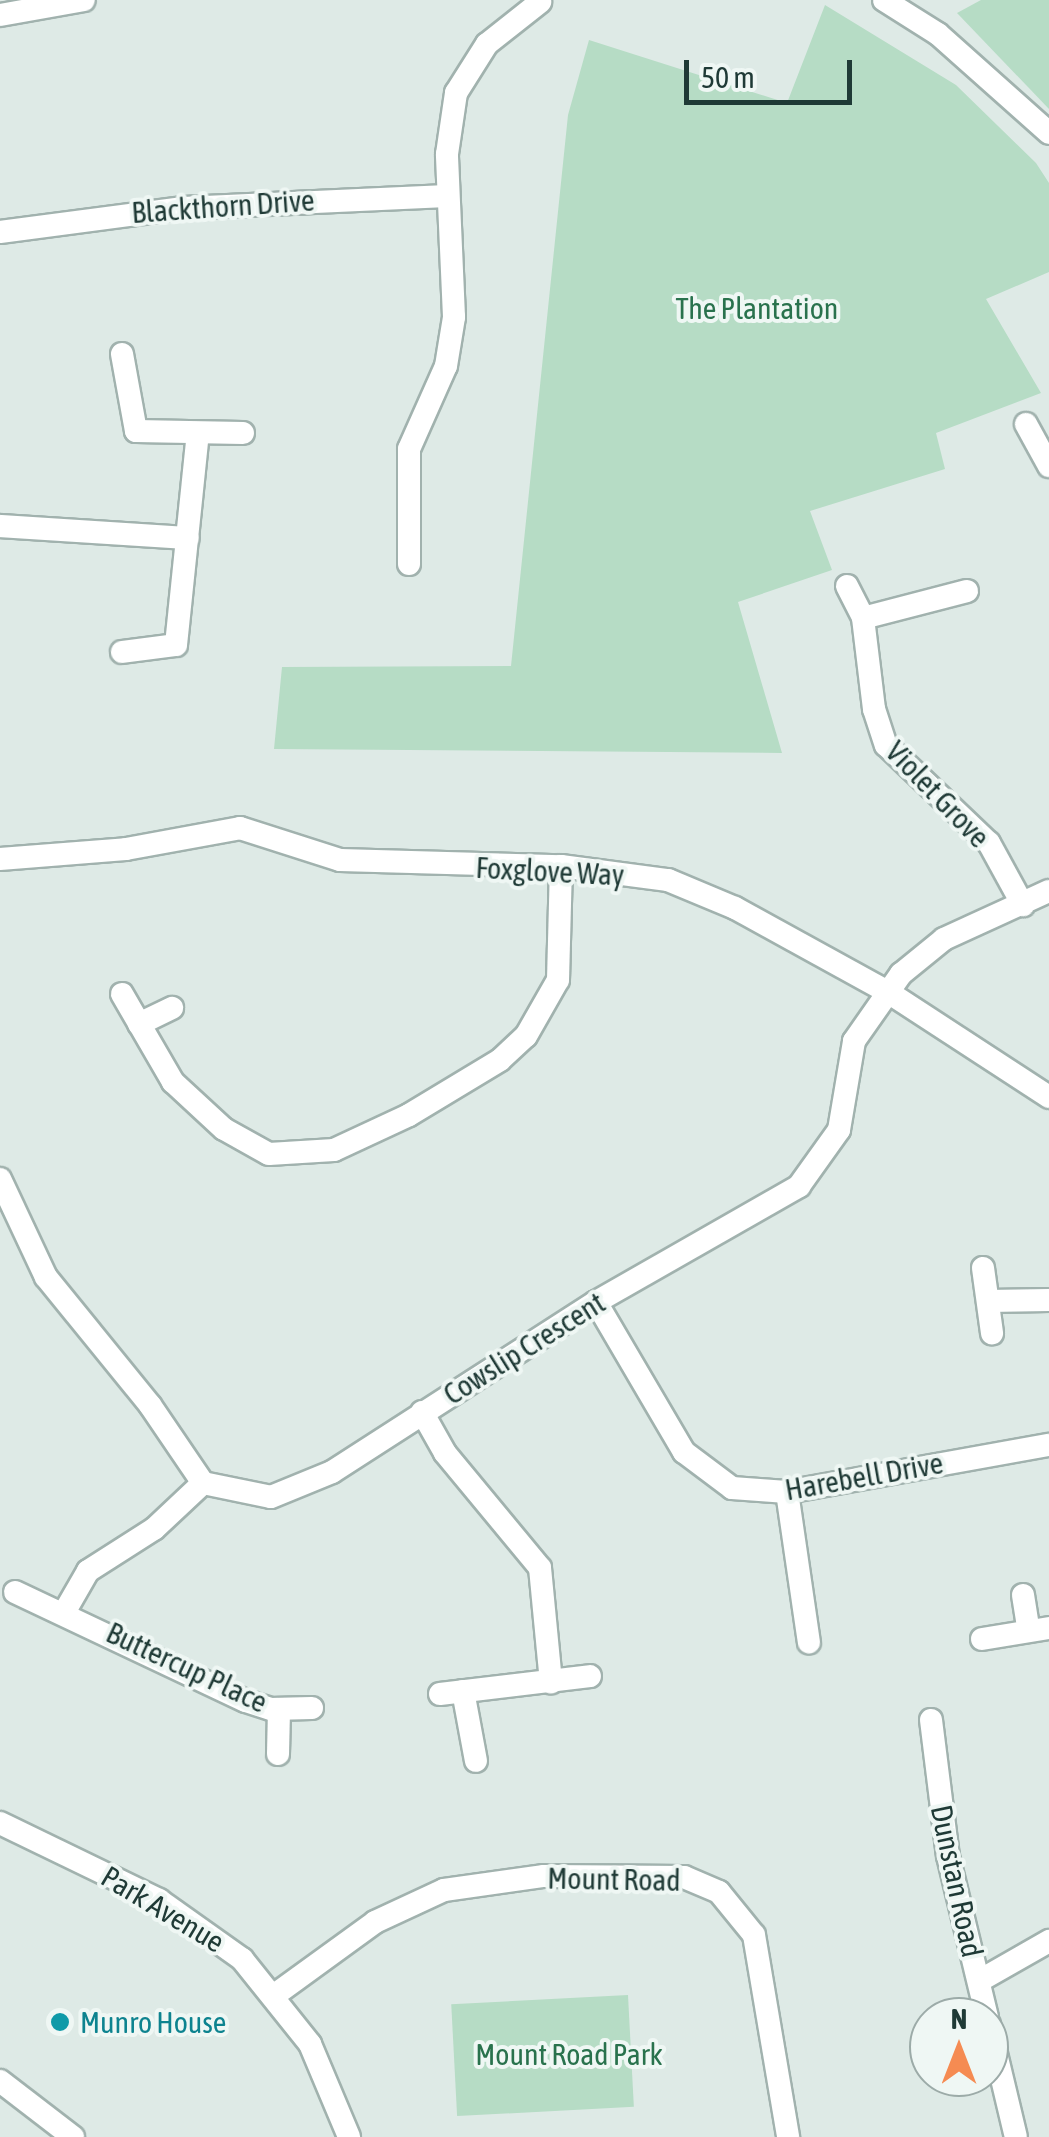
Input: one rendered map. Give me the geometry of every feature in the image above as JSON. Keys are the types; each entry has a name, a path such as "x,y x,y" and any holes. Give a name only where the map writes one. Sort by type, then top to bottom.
{"street":[{"path":"0,15 84,0"},
{"path":"884,0 938,34 1049,133"},
{"path":"408,564 409,449 446,366 454,317 448,196 456,93 487,44 540,2"},
{"name":"Blackthorn Drive","path":"0,232 183,208 448,196"},
{"path":"122,354 136,431 243,433"},
{"path":"1026,424 1048,460"},
{"path":"122,652 176,644 198,433"},
{"path":"0,526 188,538"},
{"name":"Violet Grove","path":"846,586 863,618 874,708 886,744 976,827 1023,905"},
{"path":"863,618 967,591"},
{"name":"Foxglove Way","path":"0,859 126,849 240,828 340,860 561,866 668,880 699,891 888,992 1049,1097"},
{"path":"122,994 173,1082 247,1146 305,1156 348,1145 500,1060 526,1036 558,980 561,866"},
{"name":"Cowslip Crescent","path":"203,1484 252,1496 288,1492 332,1472 596,1302 800,1186 814,1171 846,1109 854,1041 888,992 944,940 1049,891"},
{"path":"139,1024 172,1008"},
{"path":"0,1180 7,1217 46,1277 150,1405 203,1484 154,1529 88,1572 64,1611"},
{"path":"983,1268 992,1333"},
{"path":"988,1301 1049,1300"},
{"name":"Harebell Drive","path":"596,1302 695,1465 732,1488 787,1492 1049,1446"},
{"path":"422,1412 445,1453 540,1568 550,1682"},
{"path":"787,1492 809,1642"},
{"name":"Buttercup Place","path":"15,1592 64,1611 246,1701 279,1710 312,1708"},
{"path":"982,1639 1039,1629 1022,1595"},
{"path":"476,1761 452,1692 590,1676"},
{"path":"278,1754 279,1710"},
{"name":"Dunstan Road","path":"931,1720 948,1856 983,1997"},
{"path":"932,1744 957,1736"},
{"name":"Park Avenue","path":"0,1823 160,1900 207,1930 276,1994 329,2078 349,2137"},
{"name":"Mount Road","path":"276,1994 375,1922 444,1890 544,1876 684,1877 719,1892 754,1935 788,2137"},
{"path":"979,1981 1049,1942"},
{"path":"0,2081 73,2137"},
{"name":"Dunstan Road","path":"1006,2097 1016,2137"}],"green space":[{"path":"981,0 1049,0 1049,109 957,13"},
{"name":"The Plantation","path":"825,5 956,85 1036,163 1049,183 1049,272 986,299 1041,393 936,433 945,469 810,511 832,570 738,602 782,753 274,749 282,667 511,666 568,115 589,40 787,103"},
{"name":"Mount Road Park","path":"628,1995 634,2107 457,2116 451,2004"}],"place":[{"name":"Munro House","path":"60,2022"}]}
